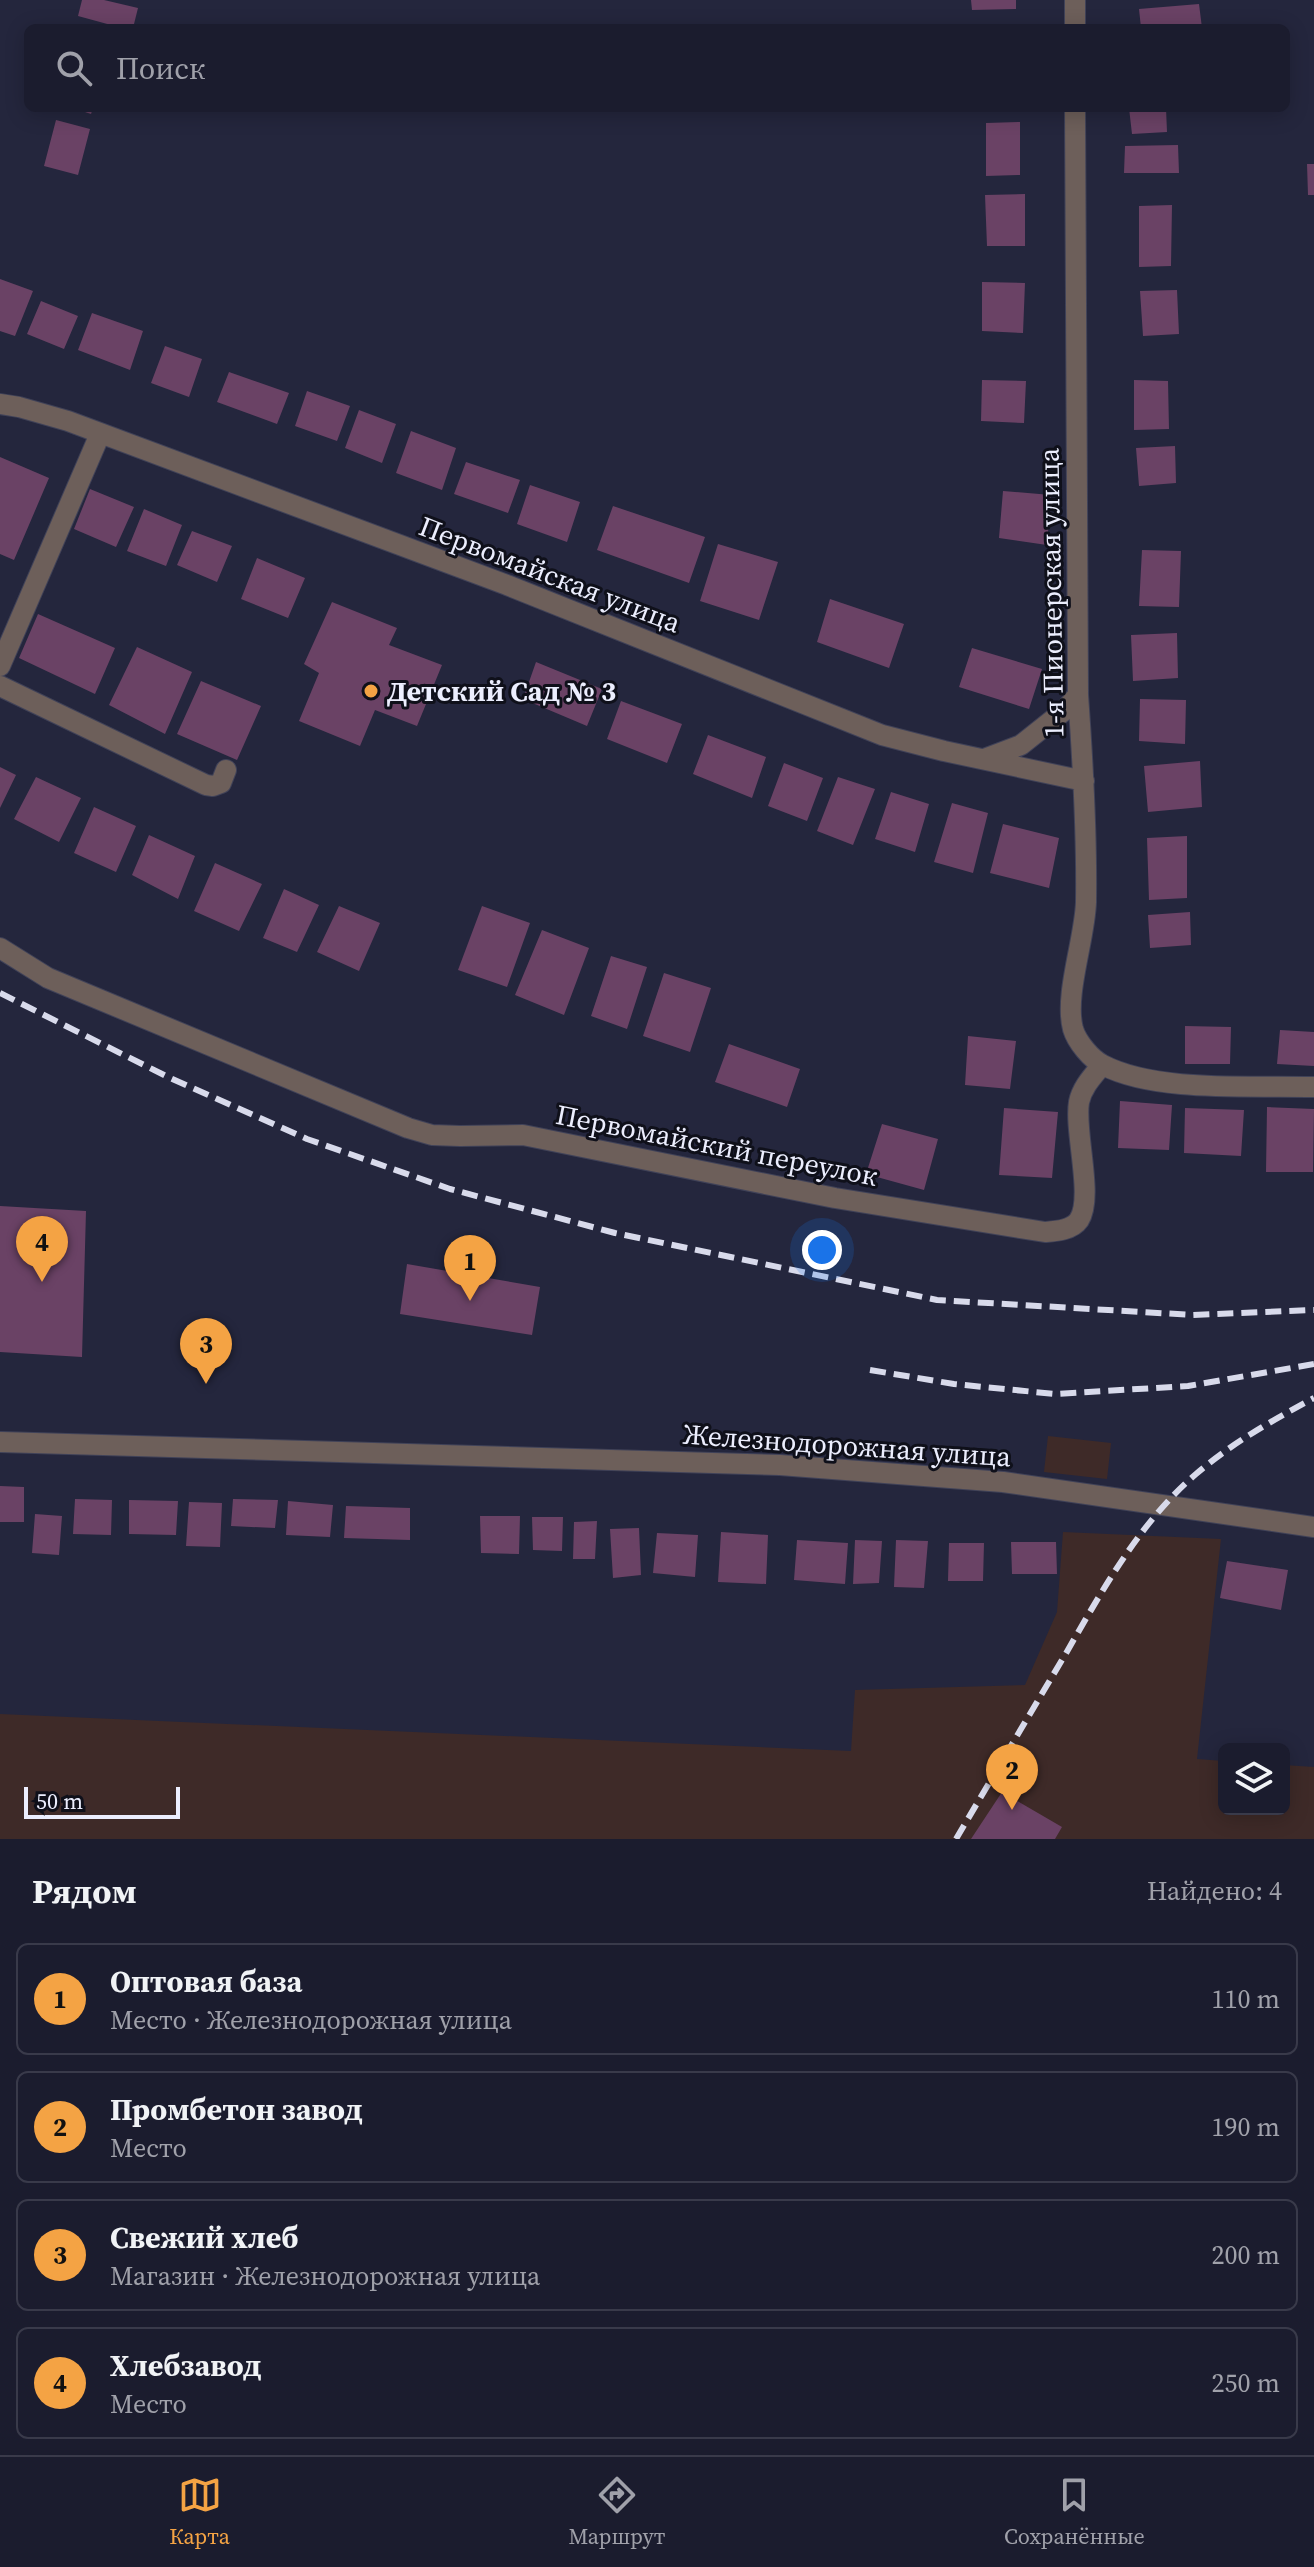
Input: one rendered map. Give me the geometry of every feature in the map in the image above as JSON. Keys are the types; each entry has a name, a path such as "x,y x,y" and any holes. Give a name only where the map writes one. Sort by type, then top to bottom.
{"street":[{"path":"1075,0 1075,24"},
{"name":"1-я Пионерская улица","path":"1075,112 1078,695 1084,781 1086,902 1071,998 1071,1018 1077,1039 1102,1065"},
{"name":"Первомайская улица","path":"0,404 31,410 100,434 507,585 882,735 1084,781"},
{"path":"0,666 100,434"},
{"path":"0,686 206,785 221,783 226,770"},
{"path":"984,759 1021,745 1065,710 1078,695"},
{"name":"Первомайский переулок","path":"0,948 48,978 408,1128 446,1136 523,1135 835,1198 1045,1232 1073,1226 1081,1218 1084,1173 1078,1135 1079,1105 1081,1093 1102,1065"},
{"path":"1102,1065 1133,1076 1161,1081 1314,1087"},
{"name":"Железнодорожная улица","path":"0,1442 780,1465 989,1481 1314,1527"}],"shaded area":[{"path":"1048,1436 1111,1443 1107,1479 1044,1472"},
{"path":"1063,1532 1221,1539 1197,1759 1218,1761 1218,1815 1290,1815 1290,1765 1314,1767 1314,1839 0,1839 0,1714 851,1751 855,1690 1025,1685 1057,1612"}],"building":[{"path":"82,0 104,0 138,8 134,24 107,24 78,16"},
{"path":"971,0 1016,0 1016,9 972,10"},
{"path":"1199,4 1202,24 1141,24 1139,9"},
{"path":"1129,112 1166,112 1167,132 1132,134"},
{"path":"56,120 90,129 78,175 44,166"},
{"path":"1020,122 1020,175 986,176 986,123"},
{"path":"1178,145 1179,173 1124,173 1125,146"},
{"path":"1307,164 1314,164 1314,195 1308,195"},
{"path":"1025,194 1025,246 987,246 985,195"},
{"path":"1172,205 1171,266 1139,267 1139,206"},
{"path":"0,279 33,291 15,336 0,331"},
{"path":"982,282 1025,283 1023,333 982,331"},
{"path":"1177,290 1179,334 1143,336 1140,291"},
{"path":"41,301 78,316 64,349 27,334"},
{"path":"92,313 143,331 130,370 78,350"},
{"path":"165,346 202,359 189,397 151,383"},
{"path":"229,372 289,393 277,424 217,402"},
{"path":"982,380 1026,381 1024,423 981,421"},
{"path":"1134,380 1168,381 1169,429 1134,430"},
{"path":"307,391 350,406 337,441 295,426"},
{"path":"359,410 396,424 382,463 345,448"},
{"path":"411,431 456,448 442,490 396,473"},
{"path":"1175,446 1176,483 1139,486 1136,448"},
{"path":"0,457 49,478 14,560 0,554"},
{"path":"466,462 520,480 508,513 454,494"},
{"path":"530,485 580,502 567,542 517,524"},
{"path":"90,489 134,507 116,547 74,529"},
{"path":"1003,491 1051,495 1047,545 999,538"},
{"path":"613,506 705,537 689,583 597,550"},
{"path":"144,509 182,525 166,566 127,551"},
{"path":"192,531 232,546 217,582 177,565"},
{"path":"718,544 778,562 759,620 700,601"},
{"path":"1142,550 1181,551 1179,607 1139,606"},
{"path":"257,558 305,578 288,618 241,599"},
{"path":"830,599 904,624 889,668 817,642"},
{"name":"Детский Сад № 3","path":"332,602 397,628 389,645 442,665 417,726 375,710 360,746 299,721 319,673 304,664"},
{"path":"38,614 115,648 95,694 19,658"},
{"path":"1177,633 1178,678 1133,681 1131,635"},
{"path":"137,647 192,672 165,734 109,705"},
{"path":"972,648 1042,669 1029,709 959,687"},
{"path":"536,662 602,689 587,726 523,699"},
{"path":"201,681 261,706 237,760 177,734"},
{"path":"1140,699 1186,700 1185,744 1139,741"},
{"path":"621,701 682,724 667,763 607,739"},
{"path":"708,735 766,757 752,798 693,774"},
{"path":"1200,761 1202,807 1148,812 1144,766"},
{"path":"784,763 823,778 807,821 768,806"},
{"path":"0,767 16,775 0,808"},
{"path":"36,777 81,798 59,842 14,819"},
{"path":"838,777 875,789 853,845 817,831"},
{"path":"891,792 929,804 915,852 875,839"},
{"path":"952,803 988,813 973,873 934,862"},
{"path":"94,807 136,826 116,872 74,853"},
{"path":"1003,824 1059,838 1049,888 990,873"},
{"path":"149,835 195,856 178,899 132,875"},
{"path":"1187,836 1187,898 1149,900 1147,838"},
{"path":"215,863 262,884 239,931 194,911"},
{"path":"284,889 319,905 297,952 263,938"},
{"path":"339,906 380,923 359,971 317,952"},
{"path":"482,906 530,923 507,987 458,970"},
{"path":"1190,912 1191,945 1150,948 1148,915"},
{"path":"542,930 589,948 564,1015 515,995"},
{"path":"611,956 647,967 627,1029 591,1016"},
{"path":"664,973 711,988 690,1052 643,1036"},
{"path":"1185,1026 1231,1027 1230,1064 1185,1064"},
{"path":"1280,1030 1314,1032 1314,1066 1277,1064"},
{"path":"968,1036 1016,1041 1010,1089 965,1085"},
{"path":"729,1044 800,1069 787,1107 715,1082"},
{"path":"1120,1101 1172,1105 1169,1150 1118,1148"},
{"path":"1267,1107 1314,1109 1313,1172 1266,1172"},
{"path":"1004,1108 1058,1112 1052,1178 999,1175"},
{"path":"1185,1108 1244,1110 1241,1156 1184,1153"},
{"path":"882,1124 938,1139 924,1190 866,1174"},
{"path":"0,1206 86,1211 82,1357 0,1352"},
{"path":"407,1264 540,1287 532,1335 400,1314"},
{"path":"0,1486 24,1487 24,1522 0,1522"},
{"path":"75,1499 112,1500 111,1535 73,1534"},
{"path":"233,1499 278,1500 275,1528 231,1526"},
{"path":"129,1500 178,1501 176,1535 129,1534"},
{"path":"288,1501 333,1505 330,1537 286,1535"},
{"path":"189,1502 222,1503 220,1547 186,1546"},
{"path":"346,1506 410,1508 410,1540 344,1538"},
{"path":"35,1514 62,1516 59,1555 32,1553"},
{"path":"480,1516 520,1516 519,1554 481,1553"},
{"path":"532,1517 563,1517 562,1551 533,1550"},
{"path":"597,1521 595,1559 573,1559 574,1522"},
{"path":"639,1528 641,1575 613,1578 610,1529"},
{"path":"721,1532 768,1535 766,1584 718,1582"},
{"path":"657,1533 698,1535 695,1577 653,1573"},
{"path":"797,1540 848,1543 845,1584 794,1580"},
{"path":"855,1540 882,1541 879,1583 853,1584"},
{"path":"896,1540 928,1541 924,1588 894,1587"},
{"path":"1011,1542 1056,1542 1057,1574 1012,1574"},
{"path":"949,1543 984,1543 983,1581 948,1581"},
{"path":"1227,1561 1288,1570 1281,1610 1220,1598"},
{"path":"1002,1792 1062,1827 1055,1839 971,1839"}],"railway":[{"path":"0,993 168,1077 307,1139 450,1189 615,1233 937,1300 1193,1315 1314,1310"},
{"path":"870,1370 954,1384 1055,1394 1188,1386 1314,1364"},
{"path":"956,1839 1139,1536 1196,1474 1224,1452 1314,1398"}],"place":[{"name":"Детский Сад № 3","path":"371,691"},
{"name":"Хлебзавод","path":"42,1282"},
{"name":"Оптовая база","path":"470,1301"},
{"name":"Свежий хлеб","path":"206,1384"},
{"name":"Промбетон завод","path":"1012,1810"}]}
